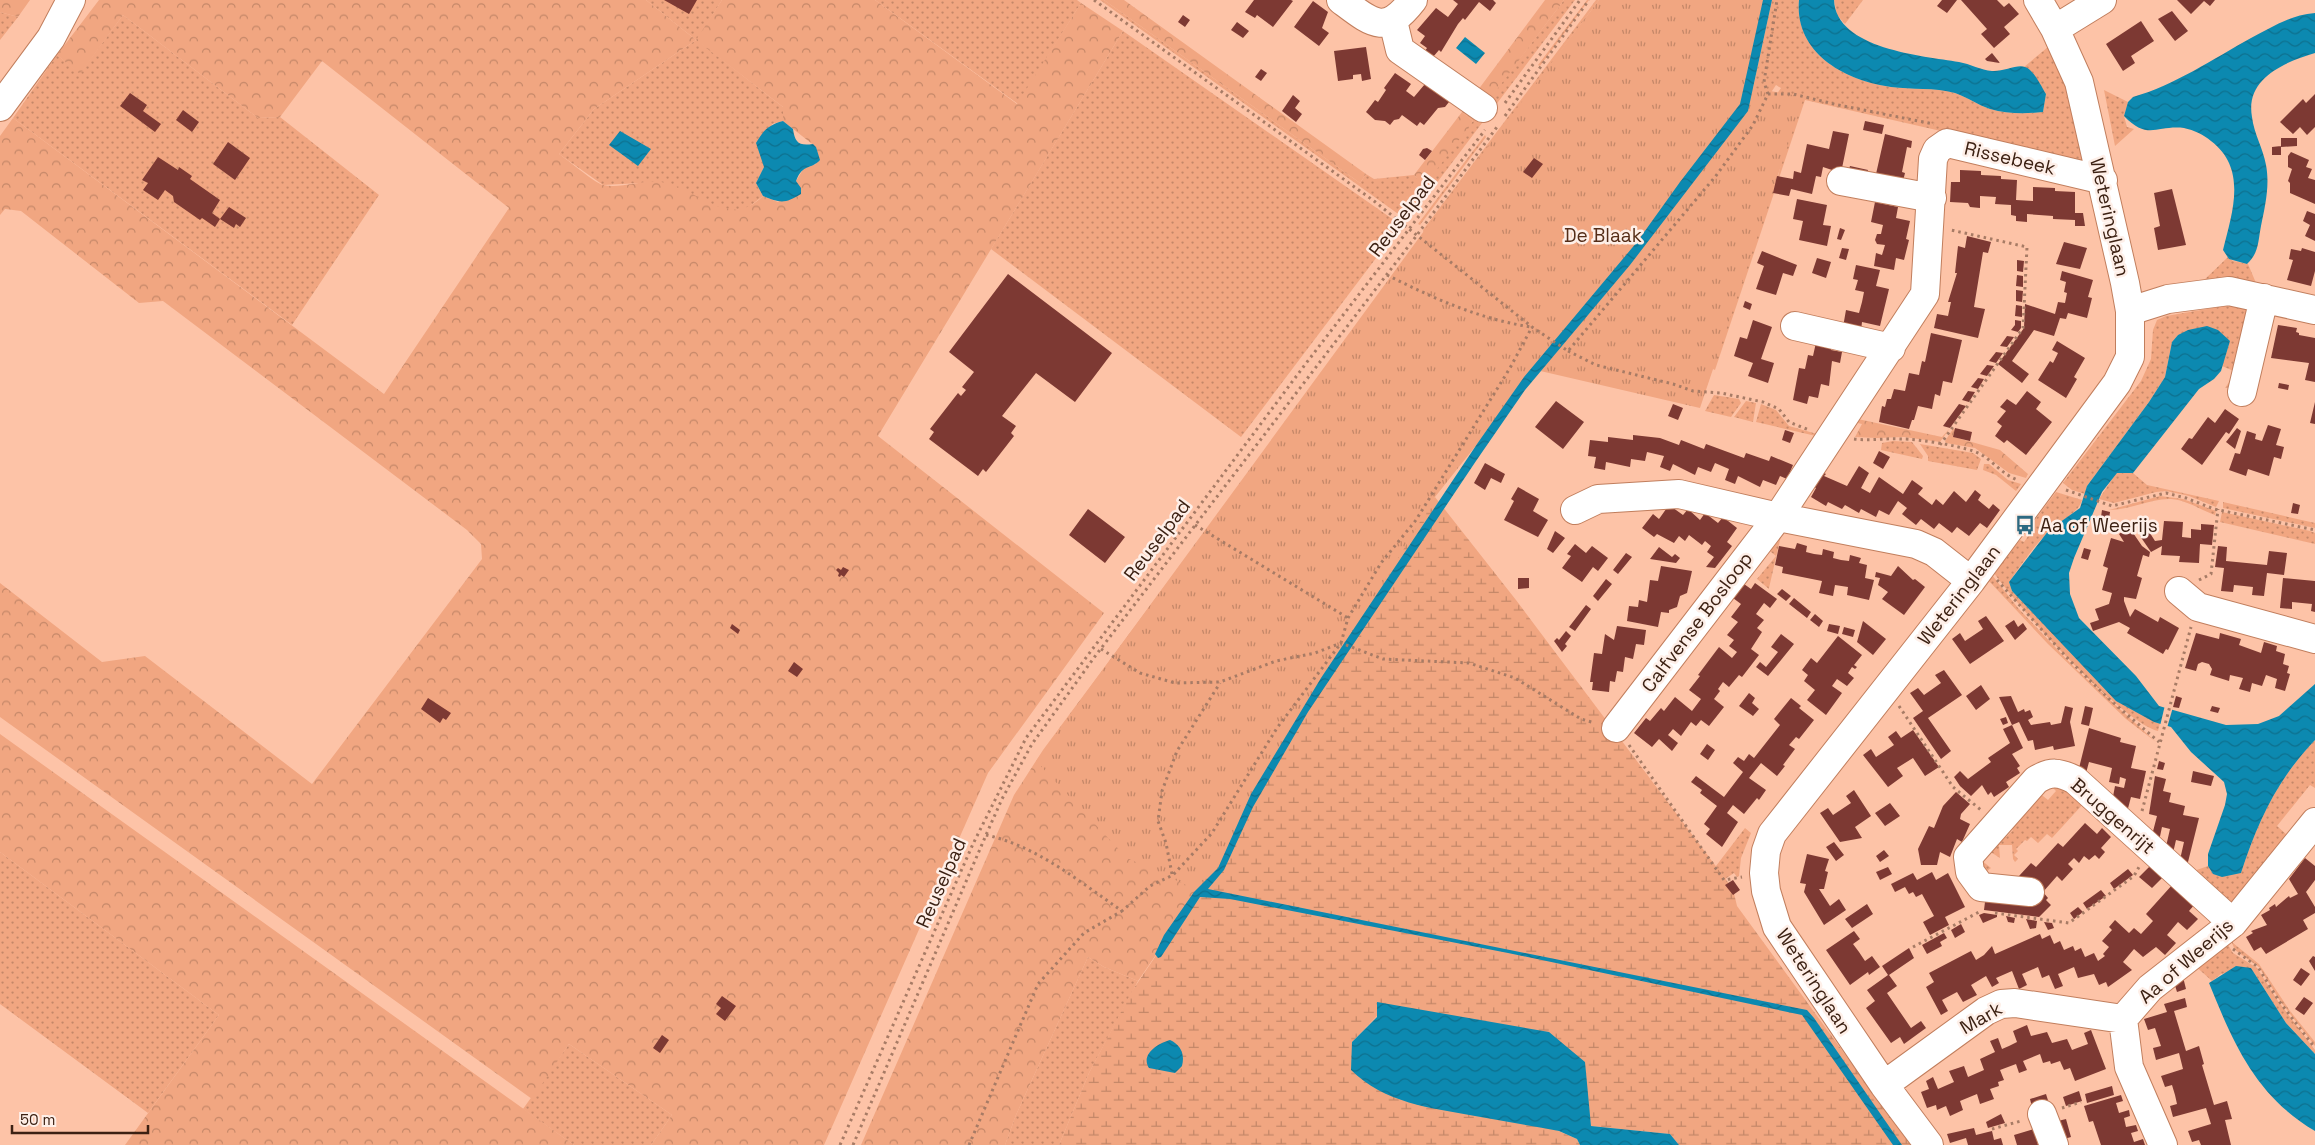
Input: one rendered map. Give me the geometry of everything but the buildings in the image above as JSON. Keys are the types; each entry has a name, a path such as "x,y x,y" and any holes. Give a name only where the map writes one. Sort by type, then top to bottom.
{"street":[{"path":"1341,0 1362,16 1377,23 1393,21 1413,0"},
{"name":"Weteringlaan","path":"1929,1145 1884,1085 1777,927 1766,891 1764,873 1766,851 1772,834 1977,572 2117,383 2130,357 2130,311 2103,180 2079,82 2055,29 2038,0"},
{"path":"2055,29 2102,0"},
{"path":"2,88 52,38 69,3"},
{"path":"1393,21 1400,50 1491,114"},
{"name":"Rissebeek","path":"1778,517 1925,294 1933,159 1938,150 1947,143 2103,180"},
{"path":"1841,180 1932,198"},
{"path":"2130,311 2168,299 2229,291 2315,310"},
{"path":"2242,392 2264,298"},
{"path":"1795,326 1891,348"},
{"path":"1574,510 1598,499 1679,494 1778,517 1916,544 1977,572"},
{"name":"Calfvense Bosloop","path":"1616,728 1778,517"},
{"path":"2188,599 2315,640"},
{"name":"Bruggenrijt","path":"2030,892 1981,887 1970,872 1968,857 2036,780 2049,773 2062,774 2075,780 2230,925"},
{"name":"Aa of Weerijs","path":"2163,1145 2129,1067 2123,1019 2150,988 2230,925 2315,822"},
{"name":"Mark","path":"1884,1085 1986,1011 2001,1004 2014,1003 2123,1019"},
{"path":"2042,1114 2054,1145"}],"path":[{"path":"1094,0 1410,228 1532,327 1568,351 1596,365 1673,384 1693,391 1721,393 1773,405 1793,424 1832,435 1866,441 1902,439 1974,451 2008,477 2039,489"},
{"name":"Reuselpad","path":"840,1145 973,844 1026,738 1304,366 1410,228 1491,114 1580,0"},
{"path":"1568,351 1715,177 1753,125 1768,94 1764,82 1777,0"},
{"path":"1768,94 1793,94 1930,123 1943,127 1947,143"},
{"path":"1930,225 2027,247 2022,328 1940,444"},
{"name":"Reuselpad","path":"853,1145 1002,799 1032,744 1101,649 1417,235"},
{"path":"1387,275 1461,310 1504,323 1532,327"},
{"path":"969,1145 1038,984 1084,933 1122,911 1150,886 1173,875 1212,833 1277,728 1341,643 1348,618 1381,562 1416,520 1510,368 1532,327"},
{"path":"2081,496 2112,506 2166,493 2218,509 2315,530"},
{"path":"2136,836 2169,703 2188,599 2211,574 2218,509"},
{"path":"1195,525 1348,618"},
{"path":"1977,572 2015,602 2070,661 2108,698 2159,742"},
{"path":"1101,649 1140,673 1175,683 1220,682 1276,661 1315,653 1341,643 1383,658 1469,663 1516,678 1581,719 1592,723 1611,722 1724,880 1764,873"},
{"path":"1173,875 1166,843 1158,821 1162,791 1177,751 1220,682"},
{"path":"1887,688 1953,787 1997,823"},
{"path":"986,835 1008,839 1031,850 1122,911"},
{"path":"2230,925 2231,945 2234,952 2258,967 2279,1001 2315,1048"}],"green space":[{"path":"0,0 30,0 18,17 0,12"},
{"path":"99,0 646,0 696,40 722,0 875,0 1017,104 1081,3 1123,31 878,436 1104,613 988,773 824,1145 651,1145 672,1115 569,1044 532,1099 0,717 0,583 102,662 145,656 312,784 482,559 481,544 467,530 163,301 139,303 21,211 5,209 0,215 0,136 13,118 384,394 509,208 322,61 280,117 258,118 123,15 80,74 57,55","holes":["696,40 783,107 783,121 816,147 816,164 804,168 796,181 798,186 778,202 763,196 750,206 725,209 675,186 661,182 654,181 618,186 603,185 559,154 594,109"]},
{"path":"646,0 722,0 697,40 783,107 783,121 772,124 764,167 756,183 763,196 746,209 726,211 660,182 603,185 559,154 594,109 696,40"},
{"path":"875,0 1077,0 1081,3 1018,104"},
{"path":"1100,0 1104,0 1360,183 1366,174 1374,179 1414,175 1417,178 1473,121 1462,112 1465,107 1485,119 1408,221"},
{"path":"1104,0 1124,0 1366,174 1360,183"},
{"path":"1545,0 1564,0 1490,99 1478,90"},
{"path":"1564,0 1575,0 1492,110 1490,98"},
{"path":"1587,0 1589,0 1540,66 1538,65"},
{"path":"1596,0 1599,0 1424,234 1423,230"},
{"name":"De Blaak","path":"1599,0 1767,0 1749,87 1804,97 1700,408 1536,370 1435,497 1321,686 1216,872 1195,889 1127,858 1036,761 1424,231"},
{"path":"1772,0 1799,0 1800,19 1805,35 1814,49 1840,71 1874,84 1955,93 1990,109 2003,112 2043,112 2046,94 2033,74 2024,67 2048,47 2070,94 2085,164 1805,100 1715,370 1703,364 1778,176 1797,99 1776,95 1781,88 1776,85 1750,124 1748,111"},
{"path":"1834,0 1863,0 1845,24 1837,15"},
{"path":"0,12 18,17 0,40"},
{"path":"123,15 258,118 280,117 379,195 292,325 13,118 57,55 80,73"},
{"path":"1123,31 1401,225 1241,437 991,249"},
{"path":"2104,90 2128,102 2124,116 2127,127 2134,129 2115,146"},
{"path":"1462,112 1473,121 1406,211 1403,197 1417,178 1414,175"},
{"path":"1485,135 1486,137 1420,225 1418,224"},
{"path":"2228,257 2233,261 2248,264 2256,283 2227,278 2203,281"},
{"path":"2230,305 2253,310 2237,386 2225,388 2236,372 2222,366 2230,341 2178,335 2172,342 2165,377 2149,402 2087,486 2085,494 2072,490 2063,483 2141,381 2151,359 2153,330 2157,320 2166,316"},
{"path":"1714,395 1739,399 1741,403 1731,417 1705,411"},
{"path":"1746,401 1756,403 1753,422 1734,417"},
{"path":"1761,404 1776,410 1789,426 1817,434 1816,436 1756,422"},
{"path":"1853,418 1942,437 1950,428 1940,442 1904,437 1855,437 1862,424 1849,421"},
{"path":"1953,429 1955,429 1954,437 2000,450 2028,474 2026,478 2009,473 1975,448 1946,443 1945,441"},
{"path":"1893,441 1912,442 1923,456 1922,459 1881,450 1882,443"},
{"path":"1920,444 1973,453 1981,459 1977,470 1928,461 1928,456"},
{"path":"1984,464 1989,464 2008,480 2021,484 2016,491 1996,475 1983,470"},
{"path":"2117,472 2133,473 2147,485 2219,501 2216,507 2189,496 2166,491 2114,503 2099,499"},
{"path":"2056,492 2082,500 2081,504 2053,528 2033,549 2009,582 2012,591 2065,646 2154,722 2160,723 2158,731 2141,723 2096,686 2047,636 1994,573 2020,540 2024,542 2031,532 2028,529"},
{"path":"2160,496 2183,499 2216,511 2215,515 2188,503 2171,499 2156,500 2109,510"},
{"path":"1435,497 1516,600 1733,889 1737,906 1911,1145 1679,1145 1670,1134 1591,1126 1589,1111 1377,1002 1377,1016 1352,1042 1577,1139 1580,1145 1059,1145 1089,1073 1132,991 1199,892 1278,761 1247,737"},
{"path":"2223,502 2315,523 2315,528 2223,508"},
{"path":"2222,512 2310,531 2315,533 2315,544 2220,522"},
{"path":"1783,527 1769,589 1757,579 1776,556 1766,548"},
{"path":"1181,564 1278,760 1199,892 1138,981 1104,967 1088,957 1016,1115 1005,1145 861,1145 1014,795 1043,750"},
{"path":"1992,575 2018,608 2076,669 2156,742 2126,719 2048,644 1988,580"},
{"path":"0,734 574,1145 125,1145 219,1015 0,852"},
{"path":"2315,740 2315,788 2310,785 2277,826 2287,835 2227,909 2188,873 2208,866 2213,874 2241,873 2254,836 2270,802 2290,770"},
{"path":"2055,778 2084,803 2052,838 2047,834 2038,843 2031,837 2027,841 2025,840 2016,849 2018,851 2014,855 2018,859 2015,862 2012,845 1999,845 2000,858 1989,851 1981,860 1991,868 1982,875 1974,860 1981,853 1981,849 1998,830 2006,837 2013,830 2005,823 2028,798 2033,788 2048,800 2056,791 2047,782"},
{"path":"1745,828 1751,833 1741,858 1739,876 1737,877 1734,873 1725,879 1716,866"},
{"path":"0,852 219,1015 148,1113 0,1004"},
{"path":"2231,932 2233,943 2259,964 2290,1011 2315,1042 2315,1046 2280,1001 2259,967 2235,950 2232,943"},
{"path":"2227,943 2233,953 2257,968 2278,1001 2315,1050 2315,1054 2286,1023 2251,968 2221,974 2212,981 2192,963"},
{"path":"1088,957 1104,967 1138,981 1089,1073 1059,1145 1005,1145 1016,1115"},
{"path":"569,1044 672,1115 651,1145 574,1145 523,1109"}],"water":[{"path":"1763,0 1772,0 1748,111 1630,265 1525,390 1308,712 1253,807 1224,870 1208,889 1807,1010 1902,1145 1893,1145 1802,1015 1508,953 1230,899 1200,897 1161,957 1158,958 1155,954 1164,935 1194,892 1218,868 1251,794 1321,678 1477,444 1524,377 1637,242 1740,104"},
{"path":"1799,0 1834,0 1838,16 1849,30 1865,40 1904,53 1959,62 1992,71 2018,66 2025,67 2034,75 2046,94 2043,112 2003,112 1990,109 1955,93 1874,84 1840,71 1814,49 1805,35 1800,19"},
{"path":"2315,13 2315,53 2292,61 2270,74 2261,82 2251,103 2252,117 2266,165 2267,188 2265,203 2254,256 2247,264 2229,259 2223,250 2233,207 2234,192 2230,165 2223,152 2211,141 2195,131 2184,128 2146,130 2132,124 2124,116 2128,102 2133,97 2179,79 2282,22 2297,16"},
{"path":"1465,37 1485,53 1476,64 1456,48"},
{"path":"783,121 793,129 798,142 801,144 813,144 816,147 820,160 804,169 799,175 796,181 801,188 801,194 786,201 774,200 763,196 756,183 764,167 756,143 766,129 773,124"},
{"path":"620,131 651,149 638,166 609,145"},
{"path":"2207,326 2218,330 2230,341 2221,371 2214,379 2199,389 2133,473 2117,473 2102,492 2069,573 2070,594 2079,618 2136,676 2159,706 2226,725 2258,724 2279,716 2315,684 2315,740 2290,770 2270,802 2254,836 2241,873 2222,877 2213,874 2208,866 2208,854 2225,805 2227,794 2224,782 2191,752 2171,727 2154,722 2116,701 2012,591 2009,582 2049,530 2080,508 2087,486 2149,402 2165,377 2172,342 2178,335 2188,330"},
{"path":"2236,966 2251,968 2286,1023 2315,1054 2315,1131 2277,1102 2249,1067 2238,1048 2209,983"},
{"path":"1377,1002 1549,1032 1585,1062 1591,1126 1670,1134 1679,1145 1580,1145 1577,1139 1559,1131 1425,1107 1378,1090 1351,1070 1352,1042 1377,1017"},
{"path":"1170,1040 1177,1044 1181,1050 1182,1066 1175,1073 1149,1068 1147,1058 1152,1050 1156,1046"}],"pier":[{"path":"2165,705 2173,707 2167,728 2160,726"}],"place":[{"name":"Aa of Weerijs","path":"2025,525"}]}
